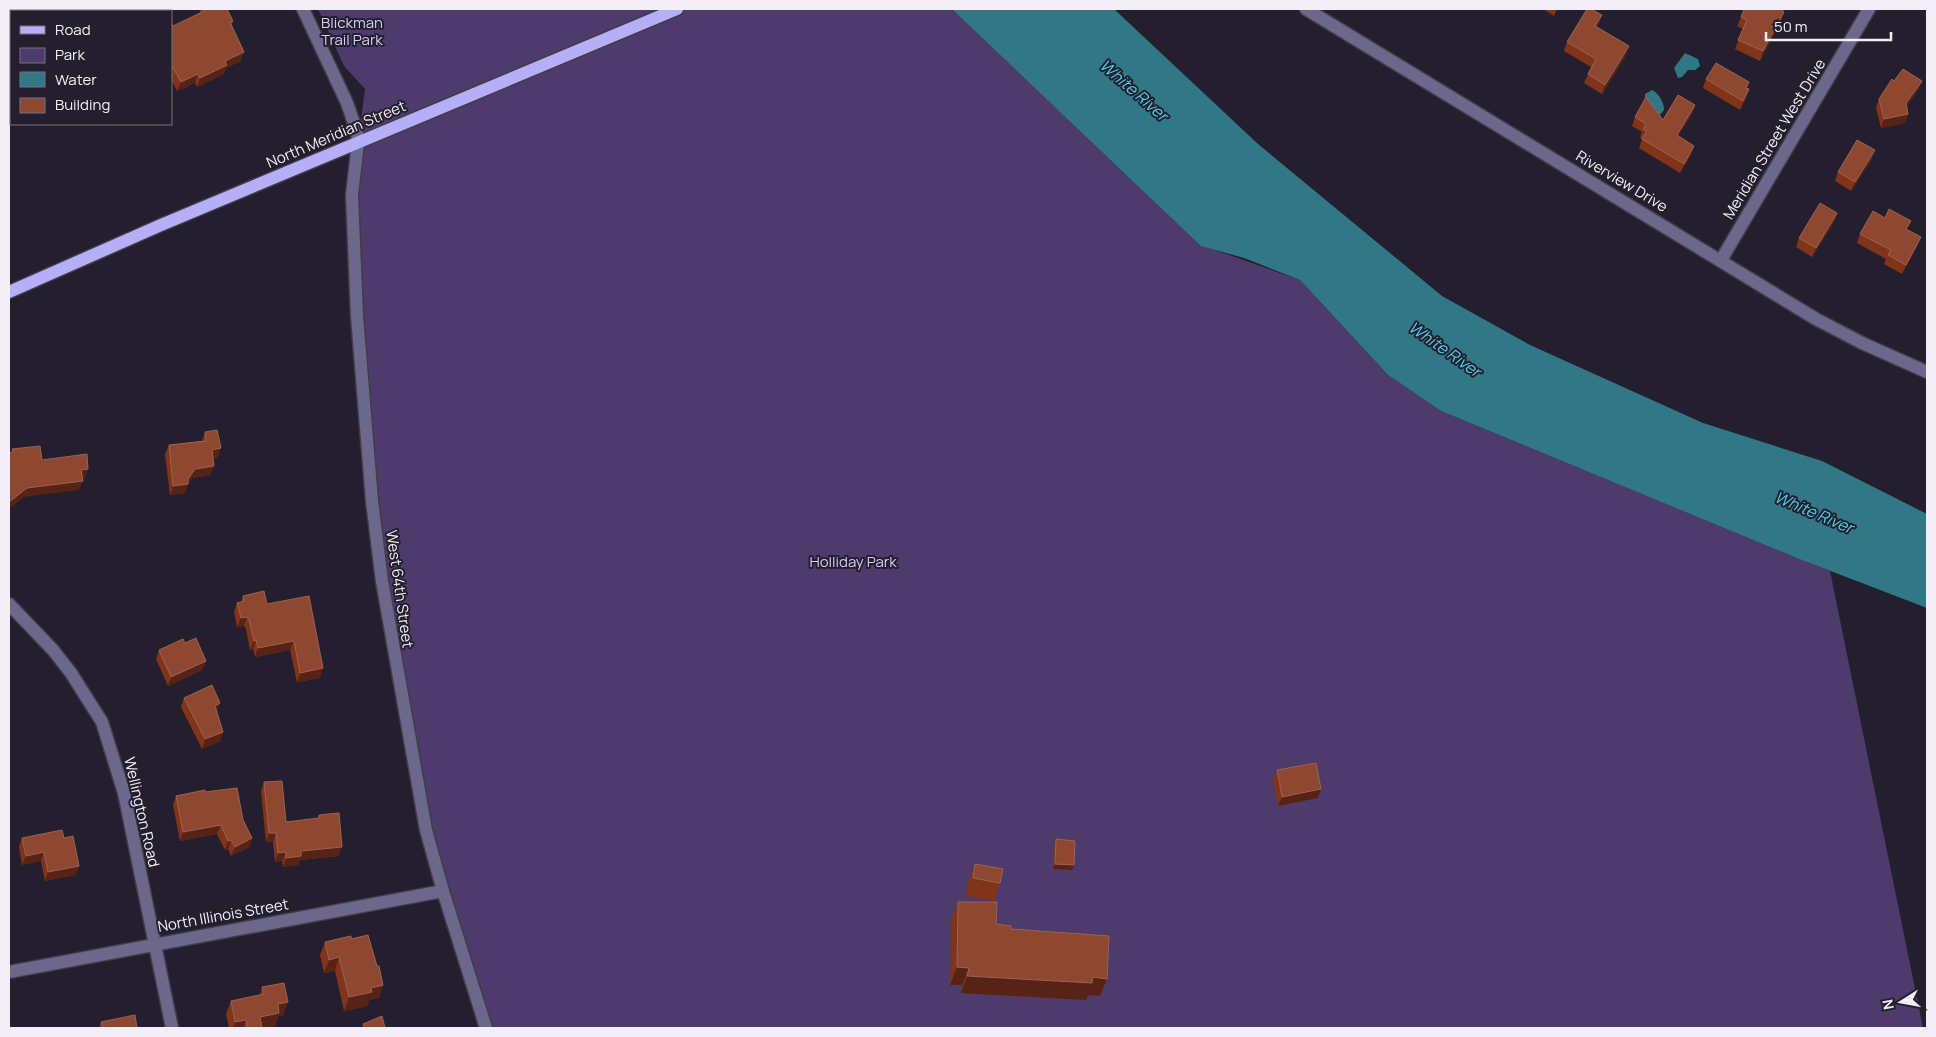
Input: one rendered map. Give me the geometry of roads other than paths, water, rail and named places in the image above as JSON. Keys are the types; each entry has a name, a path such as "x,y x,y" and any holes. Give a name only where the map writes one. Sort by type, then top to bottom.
{"main road":[{"name":"North Meridian Street","path":"9,292 676,9"}],"street":[{"path":"304,9 347,103 358,143"},
{"name":"Riverview Drive","path":"1306,9 1823,323 1862,344 1927,372"},
{"name":"Meridian Street West Drive","path":"1721,260 1869,9"},
{"name":"West 64th Street","path":"358,143 352,195 356,307 372,501 387,617 416,784 443,891 486,1028"},
{"name":"Wellington Road","path":"9,604 53,650 72,674 102,722 124,793 153,944 172,1028"},
{"name":"North Illinois Street","path":"9,972 443,891"}],"water":[{"name":"White River","path":"952,9 1114,9 1258,144 1442,296 1530,345 1703,423 1822,461 1927,514 1927,608 1802,560 1441,411 1388,375 1300,280 1244,258 1201,246"},
{"path":"1685,53 1698,59 1700,66 1695,70 1688,70 1682,77 1678,78 1674,68"},
{"path":"1652,90 1659,96 1663,104 1664,110 1660,115 1645,102 1645,94"}],"park label":[{"name":"Blickman Trail Park","path":"352,30"},
{"name":"Holliday Park","path":"853,561"}]}
